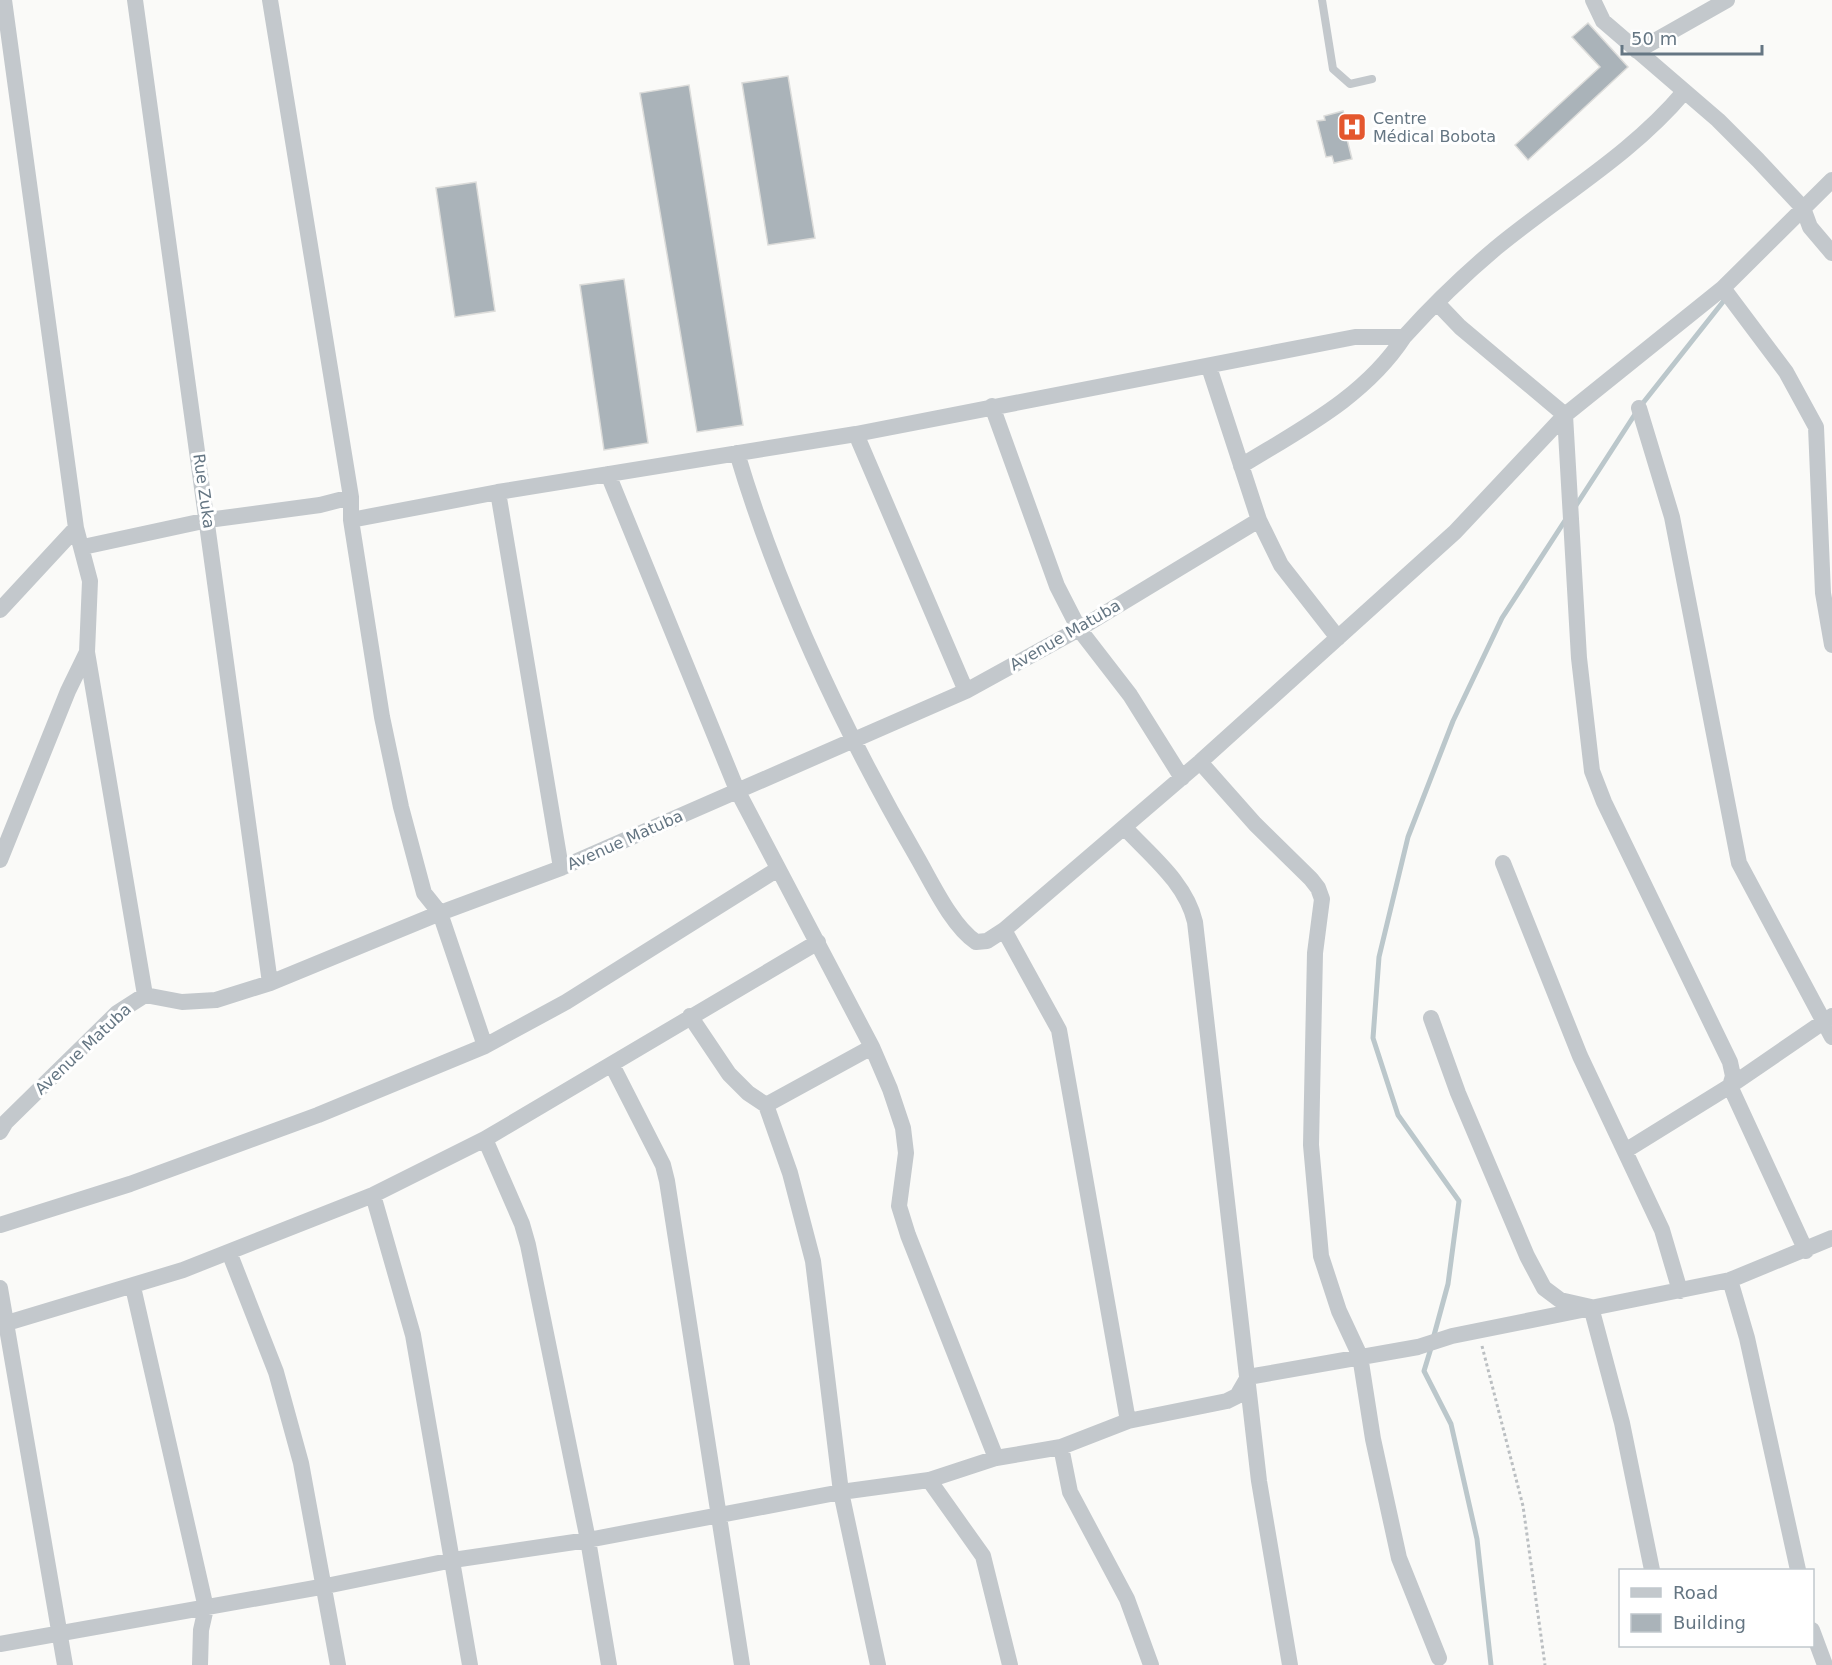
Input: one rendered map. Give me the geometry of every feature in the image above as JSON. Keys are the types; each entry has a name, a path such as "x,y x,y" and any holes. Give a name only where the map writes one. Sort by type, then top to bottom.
{"street":[{"path":"4,0 76,528 83,547 90,581 87,652 145,995"},
{"name":"Rue Zuka","path":"135,0 270,983"},
{"path":"270,0 351,498 351,520 382,717 401,807 424,893 440,913 485,1046"},
{"path":"1637,51 1727,0"},
{"path":"1595,5 1603,21 1734,136 1803,208 1810,226 1832,253"},
{"path":"1241,466 1345,401 1382,368 1404,337 1495,249 1634,143 1667,114 1684,92"},
{"path":"737,453 758,524 853,740 926,873 965,935 976,942 987,940 1004,930 1125,828 1338,638 1455,532 1565,415 1723,288 1832,180"},
{"path":"1723,288 1786,372 1816,427 1823,593 1832,645"},
{"path":"1438,304 1460,327 1565,415 1579,658 1592,771 1730,1062 1733,1076 1730,1086 1806,1251"},
{"path":"351,520 498,492 855,434 1355,337 1404,337"},
{"path":"1209,367 1259,520 1281,565 1338,638"},
{"path":"992,406 1057,586 1079,629 1130,695 1182,778"},
{"path":"1639,408 1672,517 1739,862 1828,1018 1832,1037"},
{"path":"855,434 966,691"},
{"path":"608,474 737,790 872,1047 890,1089 903,1128 906,1153 899,1206 996,1458"},
{"path":"498,492 561,868"},
{"path":"83,547 208,519 320,505 351,498"},
{"name":"Avenue Matuba","path":"0,1132 6,1122 117,1013 145,995 182,1002 216,1000 270,983 440,913 561,868 966,691 1079,629 1259,520"},
{"path":"0,610 76,528"},
{"path":"0,860 68,691 87,652"},
{"path":"1200,762 1255,824 1311,879 1322,899 1315,953 1311,1145 1321,1256 1339,1311 1360,1356 1373,1438 1399,1558 1439,1658"},
{"path":"1125,828 1181,889 1193,914 1260,1480 1290,1665"},
{"path":"1503,863 1580,1056 1662,1230 1680,1291"},
{"path":"0,1225 130,1184 318,1115 485,1046 566,1002 778,869"},
{"path":"1004,930 1059,1030 1128,1421"},
{"path":"3,1324 133,1287 373,1195 485,1139 818,942"},
{"path":"690,1016 729,1074 748,1094 766,1105 790,1173 813,1261 841,1492 878,1665"},
{"path":"1431,1018 1458,1093 1527,1256 1544,1288 1560,1300 1591,1307"},
{"path":"1625,1151 1730,1086 1828,1018"},
{"path":"766,1105 872,1047"},
{"path":"612,1065 663,1165 667,1180 742,1665"},
{"path":"485,1139 522,1224 528,1245 588,1540 609,1665"},
{"path":"373,1195 414,1335 470,1665"},
{"path":"0,1644 326,1586 453,1560 588,1540 841,1492 929,1480 996,1458 1060,1447 1128,1421 1227,1401 1237,1396 1248,1377 1418,1347 1452,1336 1478,1333 1591,1307 1730,1281 1806,1251 1832,1238"},
{"path":"229,1251 276,1372 302,1463 326,1586 338,1665"},
{"path":"1730,1281 1747,1338 1798,1569"},
{"path":"133,1287 206,1608 201,1630 200,1665"},
{"path":"0,1288 3,1324 65,1665"},
{"path":"1591,1307 1619,1412 1652,1569"},
{"path":"1060,1447 1070,1492 1127,1599 1151,1665"},
{"path":"929,1480 983,1556 1010,1665"},
{"path":"1814,1635 1825,1665"}],"lane":[{"path":"1322,0 1333,69 1350,84 1372,79"}],"path":[{"path":"1478,1333 1523,1506 1545,1665"}],"building":[{"path":"1588,23 1628,67 1528,160 1515,145 1600,67 1572,37"},
{"path":"788,76 815,238 768,245 742,83"},
{"path":"689,85 743,425 697,432 640,93"},
{"path":"1343,111 1345,117 1353,115 1357,132 1346,135 1352,159 1334,163 1332,156 1326,157 1317,121 1325,120 1324,116"},
{"path":"476,182 495,311 455,317 436,188"},
{"path":"624,279 648,443 604,450 580,285"}],"waterway":[{"path":"1575,507 1639,408 1726,298"},
{"path":"1433,1339 1448,1284 1459,1201 1398,1115 1373,1038 1379,957 1408,837 1453,721 1502,618 1566,519"},
{"path":"1431,1348 1424,1371 1451,1424 1477,1539 1491,1665"}],"place":[{"name":"Centre Médical Bobota","path":"1352,127"}]}
